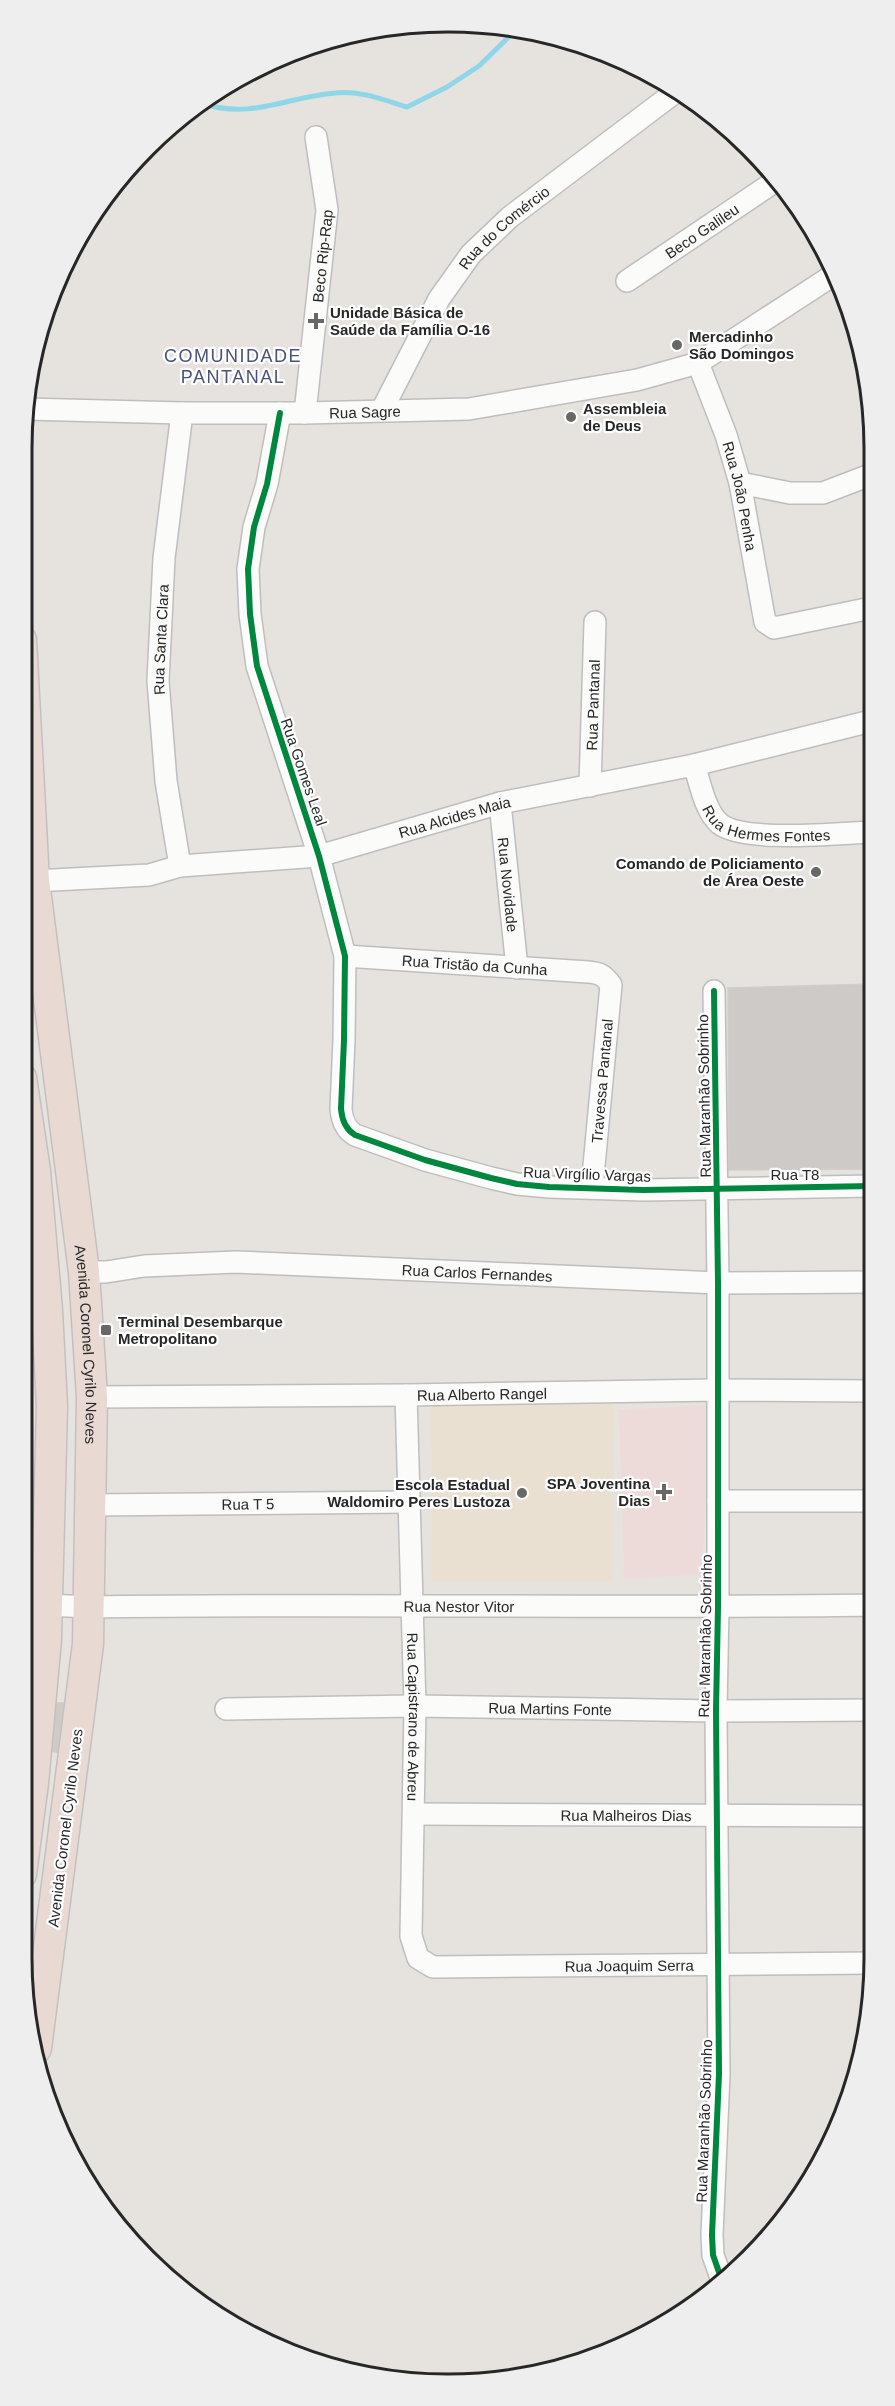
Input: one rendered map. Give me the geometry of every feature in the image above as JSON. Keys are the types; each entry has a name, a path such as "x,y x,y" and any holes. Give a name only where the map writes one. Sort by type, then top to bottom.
{"highway":[{"name":"Avenida Coronel Cyrilo Neves","path":"32,843 34,880 84,1272 92,1397 88,1644 38,2033"},
{"path":"32,1204 44,1274 52,1406 46,1605 32,1791"}],"street":[{"name":"Rua do Comércio","path":"382,410 439,299 471,254 510,217 670,96"},
{"name":"Beco Rip-Rap","path":"305,413 327,210 316,136"},
{"name":"Beco Galileu","path":"627,281 770,185"},
{"name":"Rua Sagre","path":"33,409 305,413 469,409 637,380 698,363 828,279"},
{"name":"Rua João Penha","path":"698,363 726,435 740,483 765,622 774,628 864,609"},
{"name":"Rua Santa Clara","path":"180,866 166,782 158,681 164,558 182,413"},
{"name":"Rua Gomes Leal","path":"280,413 267,484 254,527 248,569 250,614 256,666 319,856 345,956 341,1109 342,1119 348,1131 355,1136"},
{"path":"740,483 790,493 823,493 864,477"},
{"name":"Rua Pantanal","path":"590,786 595,622"},
{"name":"Rua Alcides Maia","path":"34,880 149,875 180,866 319,856 500,803 694,765 864,723"},
{"name":"Rua Hermes Fontes","path":"694,765 710,811 720,824 741,832 791,835 864,832"},
{"name":"Rua Novidade","path":"500,803 517,968"},
{"name":"Rua Tristão da Cunha","path":"345,956 588,972 599,973 605,977"},
{"name":"Travessa Pantanal","path":"592,1187 611,986 605,977"},
{"name":"Rua Maranhão Sobrinho","path":"714,991 718,1283 716,1817 719,2074 712,2235 713,2255 720,2273"},
{"name":"Rua Virgílio Vargas","path":"355,1136 425,1160 517,1184 643,1190 717,1187"},
{"name":"Rua T8","path":"717,1187 864,1186"},
{"path":"32,1252 44,1274"},
{"name":"Rua Carlos Fernandes","path":"84,1272 106,1272 144,1266 236,1262 718,1283 864,1282"},
{"name":"Rua Alberto Rangel","path":"92,1397 406,1395 717,1389 864,1390"},
{"name":"Rua Capistrano de Abreu","path":"406,1395 415,1706 411,1936 418,1958 424,1963"},
{"path":"718,1501 864,1501"},
{"name":"Rua T 5","path":"89,1505 408,1502"},
{"name":"Rua Nestor Vitor","path":"46,1605 89,1607 864,1605"},
{"name":"Rua Martins Fonte","path":"226,1709 415,1706 716,1711 864,1710"},
{"name":"Rua Malheiros Dias","path":"414,1814 864,1816"},
{"name":"Rua Joaquim Serra","path":"424,1963 433,1967 864,1963"}],"shaded area":[{"name":"Escola Estadual Waldomiro Peres Lustoza","path":"613,1404 612,1581 432,1581 430,1405"},
{"name":"SPA Joventina Dias","path":"712,1405 701,1574 624,1579 619,1410"}],"building":[{"path":"864,984 864,1169 729,1170 728,988"},
{"path":"56,1703 68,1703 63,1753 50,1751"}],"waterway":[{"path":"210,106 236,109 253,108 344,92 372,96 407,107 447,87 479,66 510,36"}],"cycle path":[{"path":"280,413 267,484 254,527 248,569 250,614 257,666 319,856 345,956 341,1109 346,1127 355,1135 425,1160 517,1184 643,1190 864,1186"},
{"path":"714,991 718,1283 716,1711 719,2074 712,2235 713,2255 719,2273"}],"place":[{"name":"Unidade Básica de Saúde da Família O-16","path":"316,321"},
{"name":"Mercadinho São Domingos","path":"677,345"},
{"name":"Assembleia de Deus","path":"571,417"},
{"name":"Comando de Policiamento de Área Oeste","path":"816,872"},
{"name":"Terminal Desembarque Metropolitano","path":"106,1330"},
{"name":"SPA Joventina Dias","path":"664,1492"},
{"name":"Escola Estadual Waldomiro Peres Lustoza","path":"522,1493"}],"district":[{"name":"COMUNIDADE PANTANAL","path":"233,366"}]}
